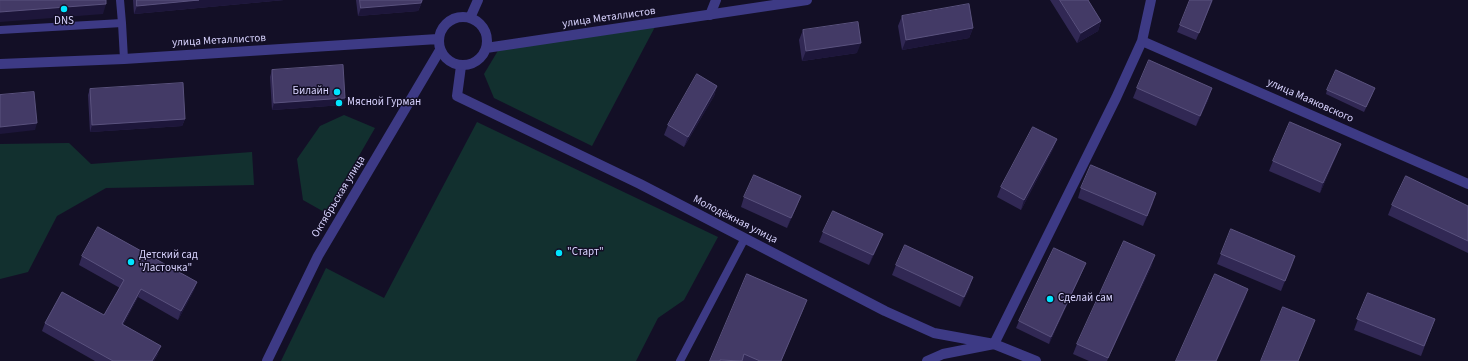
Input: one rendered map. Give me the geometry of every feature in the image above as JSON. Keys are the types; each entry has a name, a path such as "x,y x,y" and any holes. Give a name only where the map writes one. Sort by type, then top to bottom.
{"street":[{"path":"470,18 478,0"},
{"path":"710,15 716,0"},
{"name":"улица Металлистов","path":"486,48 807,0"},
{"path":"927,361 943,354 994,344 1112,105 1142,40 1150,0"},
{"path":"463,17 470,18 482,27 486,33 486,48 482,56 476,61 469,65 460,66 448,61 440,50 438,39 440,32 449,21 463,17"},
{"name":"улица Металлистов","path":"0,64 124,59 438,39"},
{"name":"улица Маяковского","path":"1142,40 1468,184"},
{"name":"Октябрьская улица","path":"267,361 318,256 440,50"},
{"name":"Молодёжная улица","path":"460,66 457,96 640,184 885,310 934,333 994,344 1036,361"}],"lane":[{"path":"120,0 124,59"},
{"path":"0,30 122,23"},
{"path":"680,361 745,238"}],"green space":[{"path":"656,25 592,146 494,98 484,74 499,49"},
{"path":"344,115 375,128 326,213 303,200 297,159 320,126"},
{"name":"\"Старт\"","path":"477,122 718,237 684,300 658,318 636,361 281,361 326,268 384,298"},
{"path":"69,143 91,164 252,152 254,185 106,188 57,216 28,272 0,279 0,144"}],"building":[{"path":"0,0 106,0 106,4 0,12"},
{"path":"137,0 199,0 137,6"},
{"path":"360,0 422,0 421,3 361,8"},
{"path":"1060,0 1088,0 1101,21 1081,33"},
{"path":"1190,0 1212,0 1199,33 1180,25"},
{"path":"969,4 973,28 906,40 902,16"},
{"path":"858,22 861,43 806,51 803,30"},
{"path":"1149,60 1212,88 1200,116 1137,88"},
{"path":"343,65 345,98 274,103 272,70"},
{"path":"1336,70 1375,88 1366,107 1327,90"},
{"path":"697,74 717,86 688,137 668,125"},
{"path":"183,83 185,119 92,125 90,89"},
{"path":"34,92 37,123 0,127 0,95"},
{"path":"1290,122 1341,144 1323,183 1273,161"},
{"path":"1033,127 1057,139 1024,200 1001,187"},
{"path":"1091,165 1156,193 1147,216 1081,188"},
{"path":"754,175 801,196 791,218 744,197"},
{"path":"1406,176 1468,206 1468,241 1392,205"},
{"path":"833,211 883,234 873,255 823,232"},
{"path":"98,227 197,282 181,311 141,289 122,324 161,346 152,361 113,361 45,323 62,292 104,315 124,280 82,256"},
{"path":"1231,229 1295,256 1285,281 1221,254"},
{"path":"1124,241 1155,255 1108,358 1077,344"},
{"path":"905,245 973,277 964,297 896,265"},
{"name":"Сделай сам","path":"1054,248 1086,263 1051,337 1019,321"},
{"path":"747,274 807,300 781,361 760,361 744,354 742,361 710,361"},
{"path":"1215,274 1248,289 1216,361 1176,361"},
{"path":"1368,293 1435,319 1424,346 1357,319"},
{"path":"1283,307 1315,320 1298,361 1261,361"}],"place":[{"name":"DNS","path":"64,9"},
{"name":"Билайн","path":"337,92"},
{"name":"Мясной Гурман","path":"339,103"},
{"name":"\"Старт\"","path":"559,253"},
{"name":"Детский сад \"Ласточка\"","path":"131,262"},
{"name":"Сделай сам","path":"1050,299"}]}
